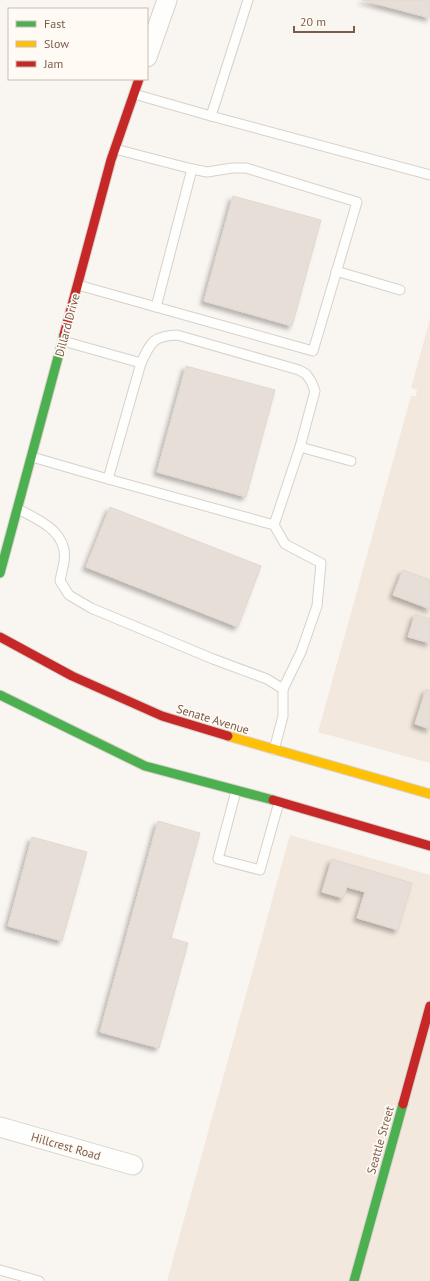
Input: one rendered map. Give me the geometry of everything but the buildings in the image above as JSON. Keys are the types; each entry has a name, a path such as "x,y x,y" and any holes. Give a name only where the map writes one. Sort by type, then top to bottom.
{"street":[{"path":"148,54 167,0"},
{"name":"Dillard Drive","path":"0,573 115,149 139,80"},
{"name":"Senate Avenue","path":"0,637 72,676 162,716 274,750 430,794"},
{"path":"0,695 145,766 279,802 430,846"},
{"name":"Seattle Street","path":"354,1281 430,1006"},
{"name":"Hillcrest Road","path":"0,1127 132,1165"}],"lane":[{"path":"212,116 248,0"},
{"path":"134,94 430,175"},
{"path":"78,285 314,351 357,202 246,168 232,168 207,172 115,149"},
{"path":"156,307 192,169"},
{"path":"336,271 400,290"},
{"path":"108,478 141,363 147,350 152,343 163,335 177,335 299,370 306,374 312,381 315,391 300,447 274,525"},
{"path":"63,340 141,363"},
{"path":"300,447 351,461"},
{"path":"32,457 274,525 285,544 321,563 317,606 301,652 283,689 283,716 274,750"},
{"path":"18,509 50,526 62,542 65,561 60,581 69,595 91,608 213,659 267,679 283,689"},
{"path":"236,791 218,859 260,870 279,802"},
{"path":"0,1270 39,1281"}],"shaded area":[{"path":"430,319 430,763 318,732 411,396 416,396 417,390 411,388"},
{"path":"290,835 430,875 430,1281 167,1281"}],"traffic: fast":[{"path":"0,573 64,335"},
{"path":"0,695 145,766 273,800"},
{"path":"354,1281 403,1104"}],"traffic: slow":[{"path":"228,736 430,794"}],"traffic: jam":[{"path":"64,335 111,160 139,80"},
{"path":"0,637 72,676 162,716 228,736"},
{"path":"273,800 430,846"},
{"path":"403,1104 430,1006"}]}
